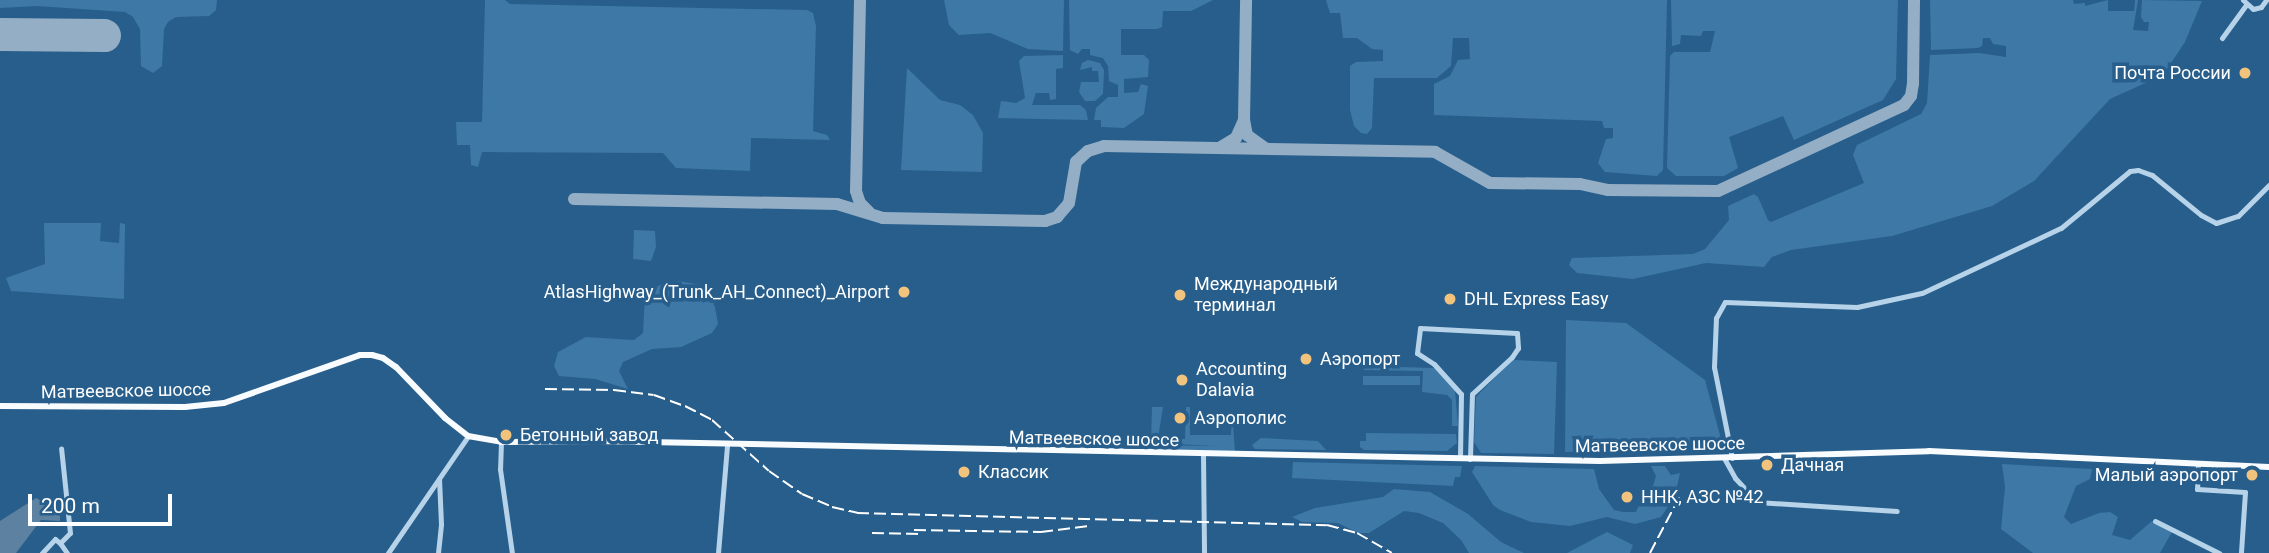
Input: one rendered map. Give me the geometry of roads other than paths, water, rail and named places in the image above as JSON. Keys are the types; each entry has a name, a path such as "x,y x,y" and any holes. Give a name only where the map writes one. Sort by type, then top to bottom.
{"main road":[{"name":"Матвеевское шоссе","path":"0,406 185,407 224,403 360,355 372,355 396,366 445,418 468,436 501,442 1460,458 1732,458 1929,451 2269,467"}],"street":[{"path":"2261,7 2266,0"},
{"path":"2222,37 2244,3 2253,9 2269,9"},
{"path":"1732,458 1714,367 1716,318 1725,302 1857,307 1922,293 2061,229 2130,171 2138,170 2152,175 2201,215 2216,223 2238,216 2269,185"},
{"path":"1460,458 1461,394 1434,365 1417,353 1420,328 1517,333 1518,348 1512,357 1472,394 1470,458"},
{"path":"388,553 468,436"},
{"path":"501,442 500,469 512,553"},
{"path":"718,553 727,445"},
{"path":"60,543 70,533 61,448"},
{"path":"1203,454 1204,553"},
{"path":"1724,458 1735,478 1757,502 1897,511"},
{"path":"2199,463 2197,489 2245,492 2241,553"},
{"path":"439,479 439,553"},
{"path":"2155,521 2218,553"},
{"path":"43,553 55,539 67,553"},
{"path":"60,543 61,553"}],"railway":[{"path":"545,389 614,390 654,395 685,406 712,420 769,471 802,494 832,507 857,513 1327,525 1357,533 1392,553"},
{"path":"1650,553 1681,494"},
{"path":"914,530 1041,532 1089,526"},
{"path":"872,533 922,534"}],"place":[{"name":"Почта России","path":"2245,73"},
{"name":"AtlasHighway_(Trunk_AH_Connect)_Airport","path":"904,292"},
{"name":"Международный терминал","path":"1180,295"},
{"name":"DHL Express Easy","path":"1450,299"},
{"name":"Аэропорт","path":"1306,359"},
{"name":"Accounting Dalavia","path":"1182,380"},
{"name":"Аэрополис","path":"1180,418"},
{"name":"Бетонный завод","path":"506,435"},
{"name":"Дачная","path":"1767,465"},
{"name":"Классик","path":"964,472"},
{"name":"Малый аэропорт","path":"2252,475"},
{"name":"ННК, АЗС №42","path":"1627,497"}]}
